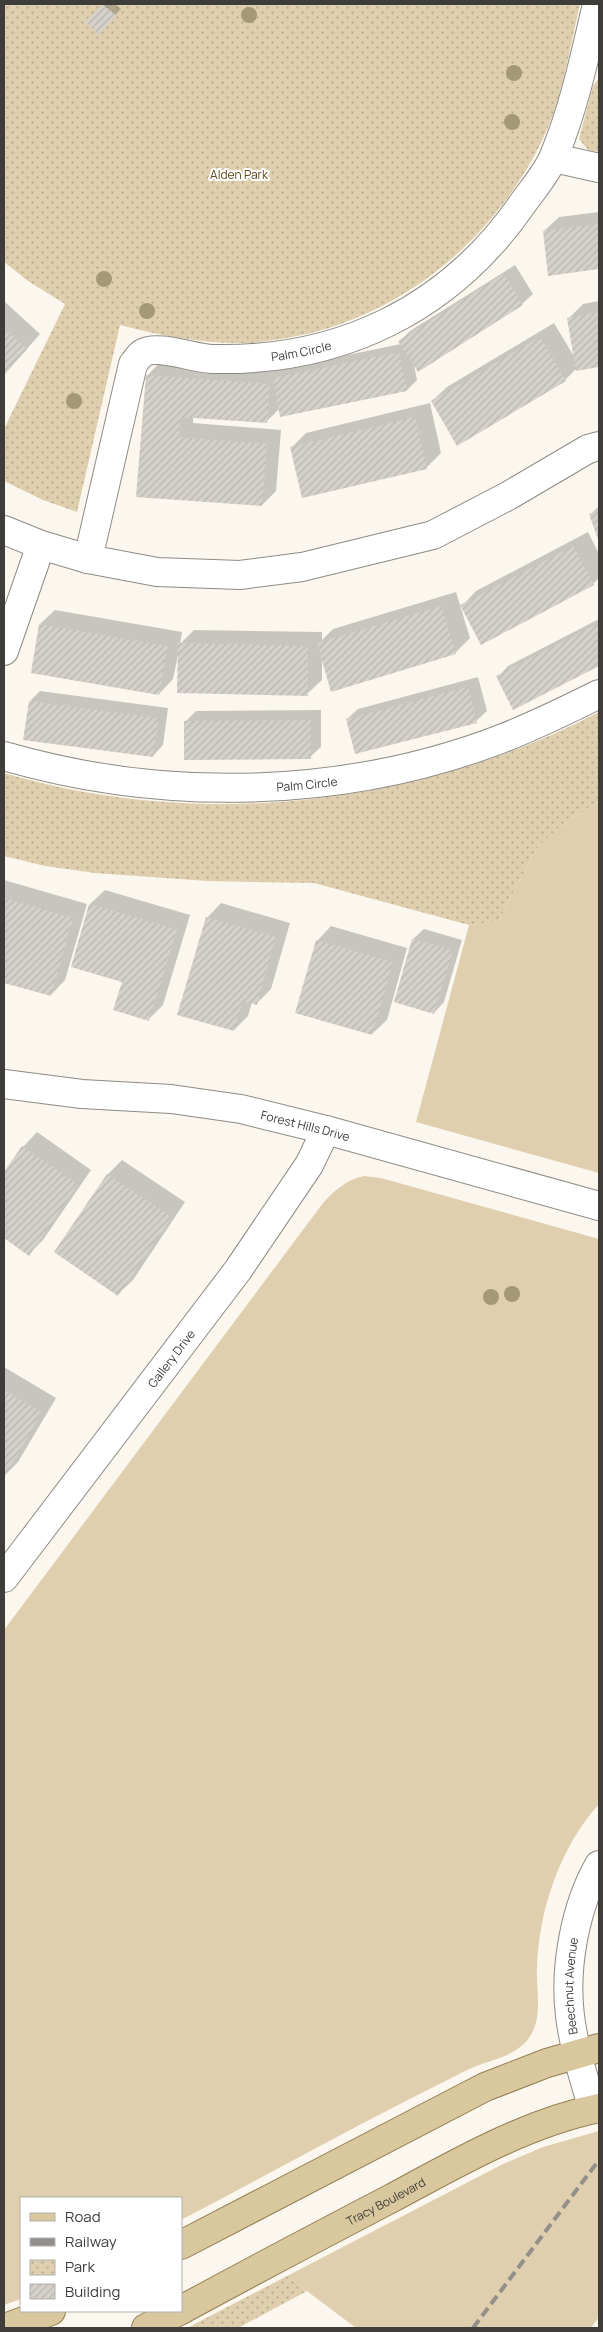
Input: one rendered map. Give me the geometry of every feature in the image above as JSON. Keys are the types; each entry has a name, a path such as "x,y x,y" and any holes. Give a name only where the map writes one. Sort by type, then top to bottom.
{"main road":[{"path":"182,2244 486,2087 588,2051"},
{"name":"Tracy Boulevard","path":"182,2309 458,2162 520,2134 596,2108"},
{"path":"5,2328 48,2312"},
{"name":"Tracy Boulevard","path":"146,2328 176,2312"}],"street":[{"path":"597,4 592,54 554,158 599,168"},
{"name":"Palm Circle","path":"88,559 133,364 142,353 153,350 211,359 269,358 326,347 377,328 425,302 464,270 511,220 554,158"},
{"path":"4,530 41,545 88,559 157,572 240,575 302,568 433,535 508,496 588,449 599,446"},
{"path":"4,652 41,545"},
{"name":"Palm Circle","path":"4,756 47,768 118,782 257,788 324,782 385,772 450,756 506,737 599,694"},
{"name":"Forest Hills Drive","path":"4,1084 73,1093 171,1099 241,1108 599,1206"},
{"name":"Gallery Drive","path":"4,1578 238,1270 309,1165 326,1130"},
{"name":"Beechnut Avenue","path":"596,2108 588,2051 570,2015 570,1976 573,1936 582,1902 599,1865"}],"green space":[{"name":"Alden Park","path":"4,4 580,4 559,94 548,129 540,145 519,182 494,216 465,246 433,274 399,297 362,316 322,330 281,339 251,343 199,341 151,333 120,325 77,512 43,500 4,481 4,429 65,304 28,281 4,262"},
{"path":"599,78 599,152 588,150 579,139 593,86"},
{"path":"599,712 599,801 557,829 536,849 498,922 469,925 314,883 207,881 95,873 45,866 4,856 4,773 78,791 154,801 231,804 308,800 383,788 458,769 530,744"},
{"path":"599,801 599,1173 416,1122 469,925 498,922 536,849 557,829"},
{"path":"364,1176 381,1178 599,1239 599,1804 573,1840 554,1880 547,1902 542,1924 537,1967 538,2008 536,2024 528,2040 513,2052 476,2066 431,2088 182,2219 182,2197 20,2197 20,2299 4,2305 4,1630 323,1203 341,1186"},
{"path":"599,2131 599,2317 591,2328 356,2328 287,2276 503,2164 543,2147"},
{"path":"287,2276 307,2291 238,2328 187,2328"}],"building":[{"path":"102,4 116,15 99,35 86,22"},
{"path":"599,224 599,269 548,276 543,231"},
{"path":"504,274 523,305 418,372 398,341"},
{"path":"599,312 599,367 576,371 567,318"},
{"path":"4,328 27,349 4,375"},
{"path":"540,337 566,381 457,446 431,401"},
{"path":"399,352 407,391 280,417 273,378"},
{"path":"146,375 270,384 267,423 180,417 179,437 267,444 262,506 136,497"},
{"path":"415,417 427,469 302,498 290,447"},
{"path":"599,510 599,542 589,514"},
{"path":"573,546 594,585 481,645 460,605"},
{"path":"441,606 456,654 331,692 317,643"},
{"path":"599,623 599,666 513,710 496,676"},
{"path":"39,624 168,646 159,695 31,673"},
{"path":"178,643 308,646 308,696 177,693"},
{"path":"468,687 477,723 355,754 346,719"},
{"path":"29,701 159,718 153,757 23,740"},
{"path":"311,720 311,759 184,760 184,721"},
{"path":"4,898 73,918 51,996 4,983"},
{"path":"89,904 177,929 149,1021 113,1010 122,982 71,967"},
{"path":"206,917 276,937 257,1005 243,1001 234,1031 177,1015"},
{"path":"412,939 453,950 434,1014 394,1002"},
{"path":"316,940 393,962 372,1035 295,1013"},
{"path":"22,1146 78,1184 29,1256 4,1238 4,1172"},
{"path":"107,1174 172,1217 118,1296 54,1252"},
{"path":"4,1390 42,1412 4,1478"}],"railway":[{"path":"473,2328 599,2160"}]}
